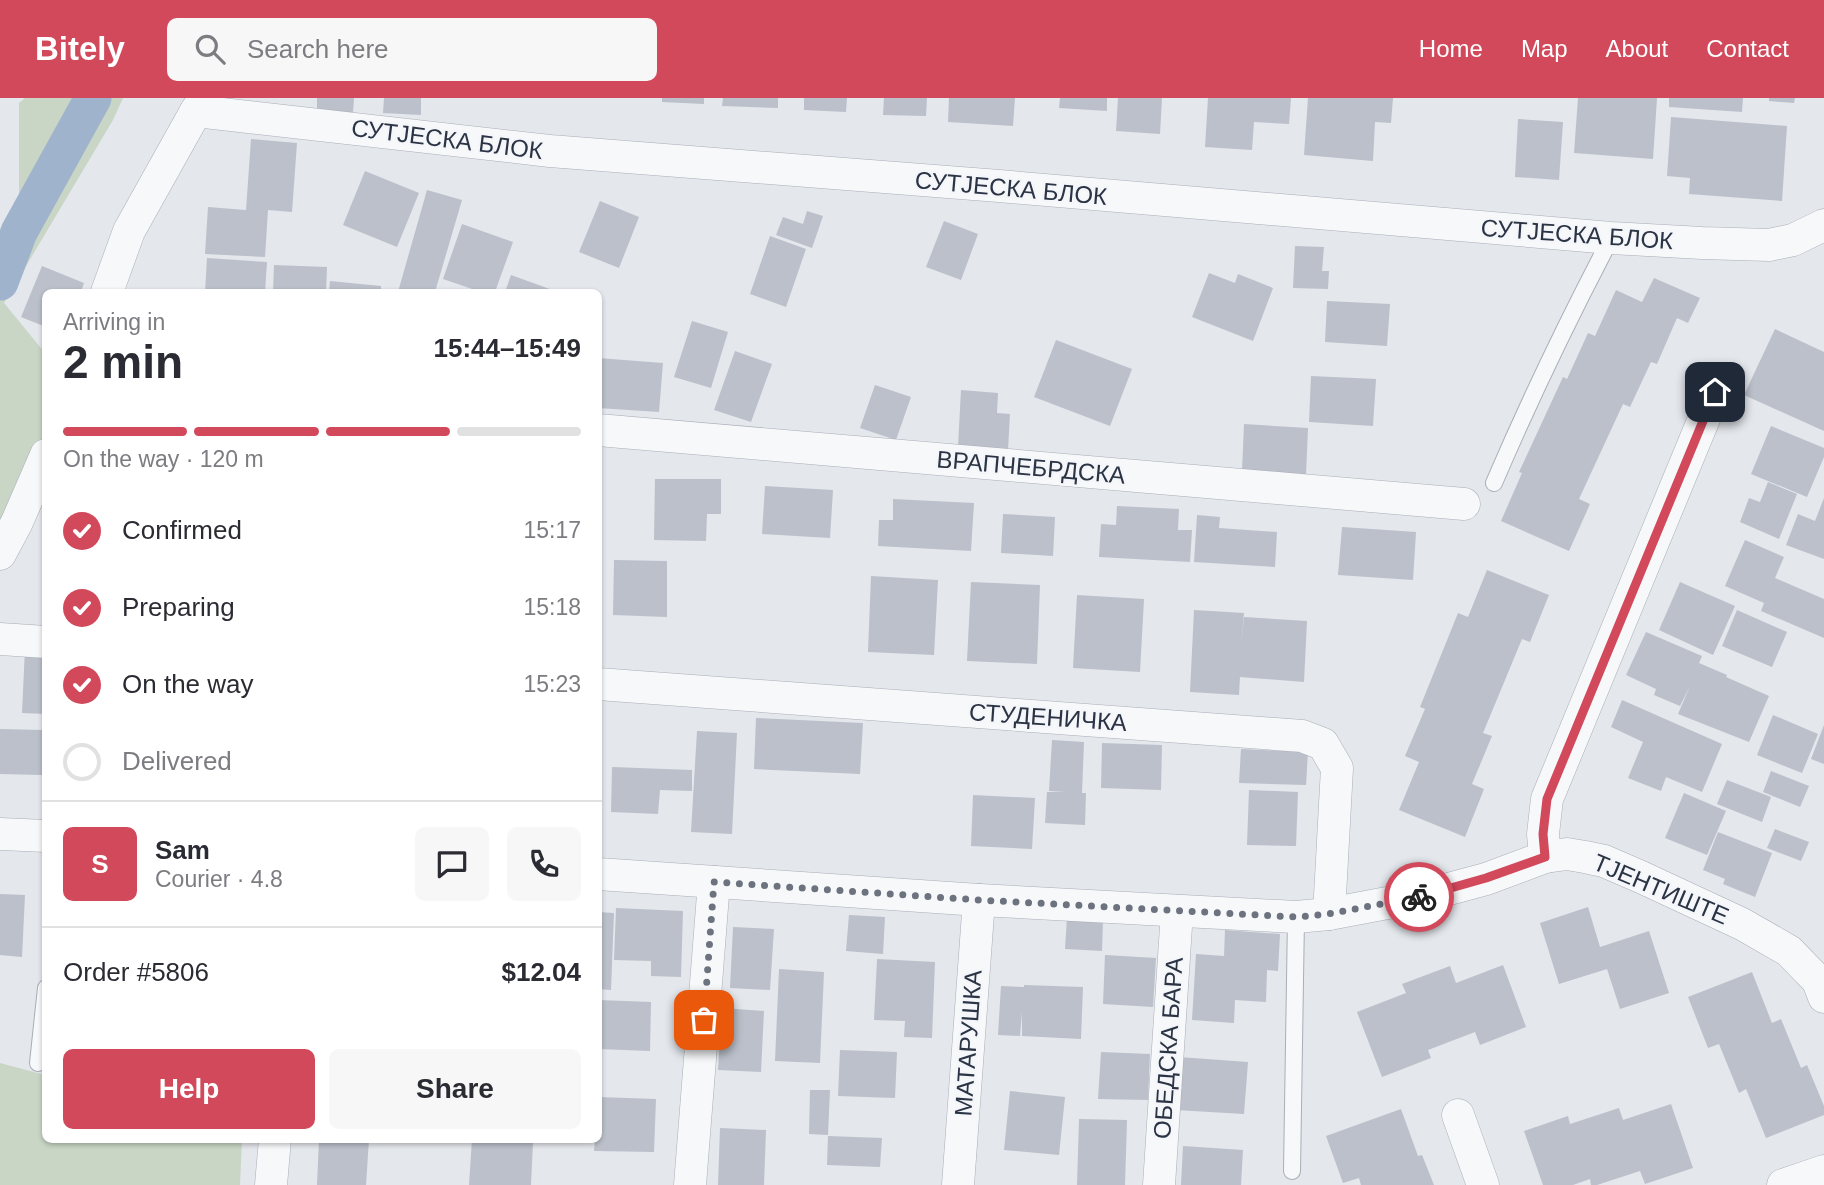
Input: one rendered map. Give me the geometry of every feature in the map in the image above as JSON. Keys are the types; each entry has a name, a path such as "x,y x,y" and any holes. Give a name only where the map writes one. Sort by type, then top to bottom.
{"street":[{"name":"СУТЈЕСКА БЛОК","path":"201,104 550,151 1611,237 1769,245 1793,240 1824,225"},
{"path":"108,289 129,231 201,104"},
{"path":"1545,857 1543,834 1547,799 1715,392"},
{"name":"ВРАПЧЕБРДСКА","path":"602,430 1464,504"},
{"path":"0,554 42,464"},
{"path":"0,639 42,642"},
{"name":"СТУДЕНИЧКА","path":"602,684 1301,736 1323,744 1337,768 1328,914"},
{"path":"0,834 42,836"},
{"name":"ТЈЕНТИШТЕ","path":"602,874 979,900 1296,917 1328,914 1419,897 1486,878 1545,857 1567,854 1604,861 1742,924 1788,951 1818,981 1824,997"},
{"path":"690,1185 714,882"},
{"name":"МАТАРУШКА","path":"958,1185 979,900"},
{"name":"ОБЕДСКА БАРА","path":"1159,1185 1177,911"},
{"path":"1458,1115 1483,1185"},
{"path":"271,1185 275,1143"},
{"path":"1783,1185 1824,1171"}],"lane":[{"path":"1494,483 1567,323 1611,237"},
{"path":"1292,1171 1296,917"},
{"path":"38,1063 42,1026"}],"green space":[{"path":"25,98 123,98 113,120 4,303 42,349 42,465 32,490 0,519 0,243 19,232 19,103"},
{"path":"0,1063 42,1074 42,1143 242,1143 240,1185 0,1185"}],"building":[{"path":"317,98 354,98 353,113 317,112"},
{"path":"384,98 421,98 421,115 383,113"},
{"path":"662,98 704,98 704,104 662,102"},
{"path":"723,98 778,98 778,108 722,106"},
{"path":"804,98 847,98 846,112 804,110"},
{"path":"884,98 927,98 926,116 883,115"},
{"path":"949,98 1015,98 1013,126 948,122"},
{"path":"1060,98 1107,98 1107,111 1059,108"},
{"path":"1118,98 1162,98 1160,134 1116,131"},
{"path":"1208,98 1291,98 1289,124 1254,122 1252,150 1205,147"},
{"path":"1308,98 1393,98 1391,123 1375,122 1373,161 1304,155"},
{"path":"1578,98 1657,98 1653,159 1574,153"},
{"path":"1669,98 1743,98 1742,112 1669,107"},
{"path":"1769,98 1795,98 1794,103 1769,101"},
{"path":"1671,117 1787,126 1782,201 1689,194 1690,178 1667,176"},
{"path":"1518,119 1563,122 1559,180 1515,177"},
{"path":"251,139 297,143 292,212 268,210 265,257 205,254 208,207 246,210"},
{"path":"365,171 419,193 397,247 343,225"},
{"path":"427,190 462,200 436,289 399,289"},
{"path":"600,201 639,217 619,268 579,252"},
{"path":"807,211 823,216 812,248 776,235 783,217 803,224"},
{"path":"944,221 978,234 961,280 926,267"},
{"path":"462,224 513,242 496,289 472,289 443,279"},
{"path":"770,236 806,249 786,307 750,294"},
{"path":"1295,246 1324,247 1322,271 1329,271 1328,289 1293,288"},
{"path":"207,258 267,262 265,289 205,289"},
{"path":"274,265 327,267 326,289 273,289"},
{"path":"42,266 84,283 82,289 42,289 42,325 21,317"},
{"path":"1209,273 1235,283 1238,274 1273,288 1253,341 1192,317"},
{"path":"511,275 550,289 506,289"},
{"path":"1654,278 1700,298 1688,323 1677,318 1657,364 1651,362 1630,407 1623,404 1579,499 1590,504 1569,551 1501,521 1522,473 1519,472 1563,377 1567,379 1588,333 1595,336 1616,290 1642,302"},
{"path":"330,281 381,286 381,289 329,289"},
{"path":"1327,301 1390,304 1387,346 1325,342"},
{"path":"692,321 728,332 711,388 674,377"},
{"path":"1775,329 1824,352 1824,431 1744,395"},
{"path":"1056,340 1132,369 1110,426 1034,397"},
{"path":"735,351 772,364 751,422 714,410"},
{"path":"602,358 663,363 659,412 602,408"},
{"path":"1311,376 1376,379 1373,426 1309,422"},
{"path":"875,385 911,397 896,440 860,428"},
{"path":"961,390 998,393 997,413 1010,414 1008,450 958,447"},
{"path":"1244,424 1308,428 1306,475 1242,471"},
{"path":"1771,426 1824,448 1824,457 1807,497 1751,474"},
{"path":"655,479 721,479 721,514 707,514 706,541 654,540"},
{"path":"1768,482 1797,494 1779,539 1740,522 1749,498 1760,502"},
{"path":"765,486 833,490 830,538 762,534"},
{"path":"1824,498 1824,559 1786,545 1798,514 1815,521"},
{"path":"893,499 974,503 971,551 878,546 879,520 893,520"},
{"path":"1117,506 1179,509 1178,530 1192,530 1190,562 1099,557 1101,524 1116,525"},
{"path":"1003,514 1055,517 1053,556 1001,553"},
{"path":"1197,515 1220,517 1219,528 1277,532 1275,567 1194,562"},
{"path":"1342,527 1416,532 1413,580 1338,575"},
{"path":"1745,540 1784,557 1775,578 1824,599 1824,638 1761,611 1764,603 1725,586"},
{"path":"614,560 667,561 667,617 613,615"},
{"path":"1487,570 1549,595 1530,642 1522,639 1483,733 1492,736 1472,784 1484,789 1465,837 1399,810 1419,762 1405,756 1425,709 1420,707 1458,613 1468,617"},
{"path":"871,576 938,580 934,655 868,652"},
{"path":"971,582 1040,585 1037,664 967,661"},
{"path":"1680,582 1735,606 1713,655 1659,630"},
{"path":"1077,595 1144,599 1140,672 1073,668"},
{"path":"1194,610 1244,613 1241,647 1244,617 1307,621 1304,682 1240,677 1239,695 1190,692"},
{"path":"1737,610 1787,632 1772,667 1722,646"},
{"path":"1646,632 1702,656 1699,663 1769,696 1749,742 1678,714 1690,686 1680,706 1654,695 1656,689 1626,675"},
{"path":"25,648 42,649 42,714 22,713"},
{"path":"1622,700 1722,744 1702,792 1666,777 1661,791 1628,778 1643,742 1611,727"},
{"path":"1773,715 1818,734 1802,773 1757,755"},
{"path":"756,718 863,723 860,774 754,769"},
{"path":"1824,725 1824,764 1811,759"},
{"path":"0,729 42,730 42,775 0,774"},
{"path":"697,731 737,733 732,834 691,832"},
{"path":"1052,740 1084,742 1082,793 1086,793 1085,825 1045,823 1047,792 1065,792 1049,791"},
{"path":"1102,743 1162,745 1161,790 1101,788"},
{"path":"1241,749 1308,752 1306,785 1239,783"},
{"path":"612,767 692,770 692,791 660,790 658,814 611,812"},
{"path":"1771,771 1809,786 1800,807 1763,792"},
{"path":"1727,780 1771,797 1762,822 1717,804"},
{"path":"1249,790 1298,792 1296,846 1247,845"},
{"path":"1684,793 1726,811 1707,855 1665,838"},
{"path":"973,795 1035,798 1032,849 971,846"},
{"path":"1775,829 1809,842 1801,861 1767,848"},
{"path":"1718,832 1772,853 1755,897 1723,884 1725,879 1703,870"},
{"path":"0,894 25,895 22,957 0,955"},
{"path":"1588,907 1600,947 1649,931 1669,993 1620,1009 1607,969 1559,984 1540,923"},
{"path":"616,908 683,911 681,977 651,976 651,961 614,960"},
{"path":"602,912 614,913 611,990 602,989"},
{"path":"849,915 885,917 883,954 846,951"},
{"path":"1067,918 1103,919 1102,951 1065,949"},
{"path":"733,927 774,929 770,990 730,988"},
{"path":"1225,930 1280,934 1278,971 1267,970 1266,1002 1235,1000 1234,1023 1192,1020 1196,954 1224,956"},
{"path":"1105,955 1156,958 1153,1007 1103,1004"},
{"path":"877,959 935,962 932,1038 904,1037 905,1021 874,1020"},
{"path":"1503,965 1526,1027 1480,1045 1475,1032 1428,1050 1431,1058 1382,1077 1357,1012 1406,993 1402,984 1450,966 1456,983"},
{"path":"779,969 824,972 820,1063 775,1061"},
{"path":"1752,972 1772,1023 1781,1019 1801,1068 1807,1065 1824,1106 1824,1115 1766,1138 1746,1089 1739,1093 1719,1044 1708,1048 1688,997"},
{"path":"1001,986 1083,987 1081,1039 1022,1036 1022,1012 1020,1036 998,1035"},
{"path":"602,1000 651,1002 650,1051 602,1049"},
{"path":"722,1008 764,1011 761,1072 718,1070"},
{"path":"840,1050 897,1052 895,1098 838,1096"},
{"path":"1101,1052 1150,1054 1148,1100 1098,1099"},
{"path":"1179,1057 1248,1062 1244,1114 1176,1110"},
{"path":"810,1090 830,1090 828,1135 809,1134"},
{"path":"1010,1091 1065,1097 1059,1155 1004,1150"},
{"path":"602,1097 656,1099 654,1152 594,1151 595,1143 602,1143"},
{"path":"1671,1104 1693,1168 1645,1184 1640,1171 1597,1185 1591,1185 1590,1179 1573,1185 1543,1185 1524,1131 1568,1116 1570,1124 1619,1108 1623,1120"},
{"path":"1401,1109 1418,1156 1422,1155 1434,1185 1361,1185 1359,1178 1343,1183 1326,1136"},
{"path":"1079,1119 1127,1120 1125,1185 1077,1185"},
{"path":"720,1128 766,1130 764,1185 718,1185"},
{"path":"828,1136 882,1138 880,1167 827,1165"},
{"path":"319,1143 369,1143 366,1185 317,1185"},
{"path":"472,1143 533,1143 531,1185 469,1185"},
{"path":"1183,1146 1243,1150 1241,1185 1181,1185"}],"waterway":[{"path":"0,282 19,232 93,98"}],"way so far":[{"path":"704,1020 714,882 1296,917 1328,914 1419,897"}],"route":[{"path":"1419,897 1486,878 1545,857 1543,834 1547,799 1715,392"}]}
